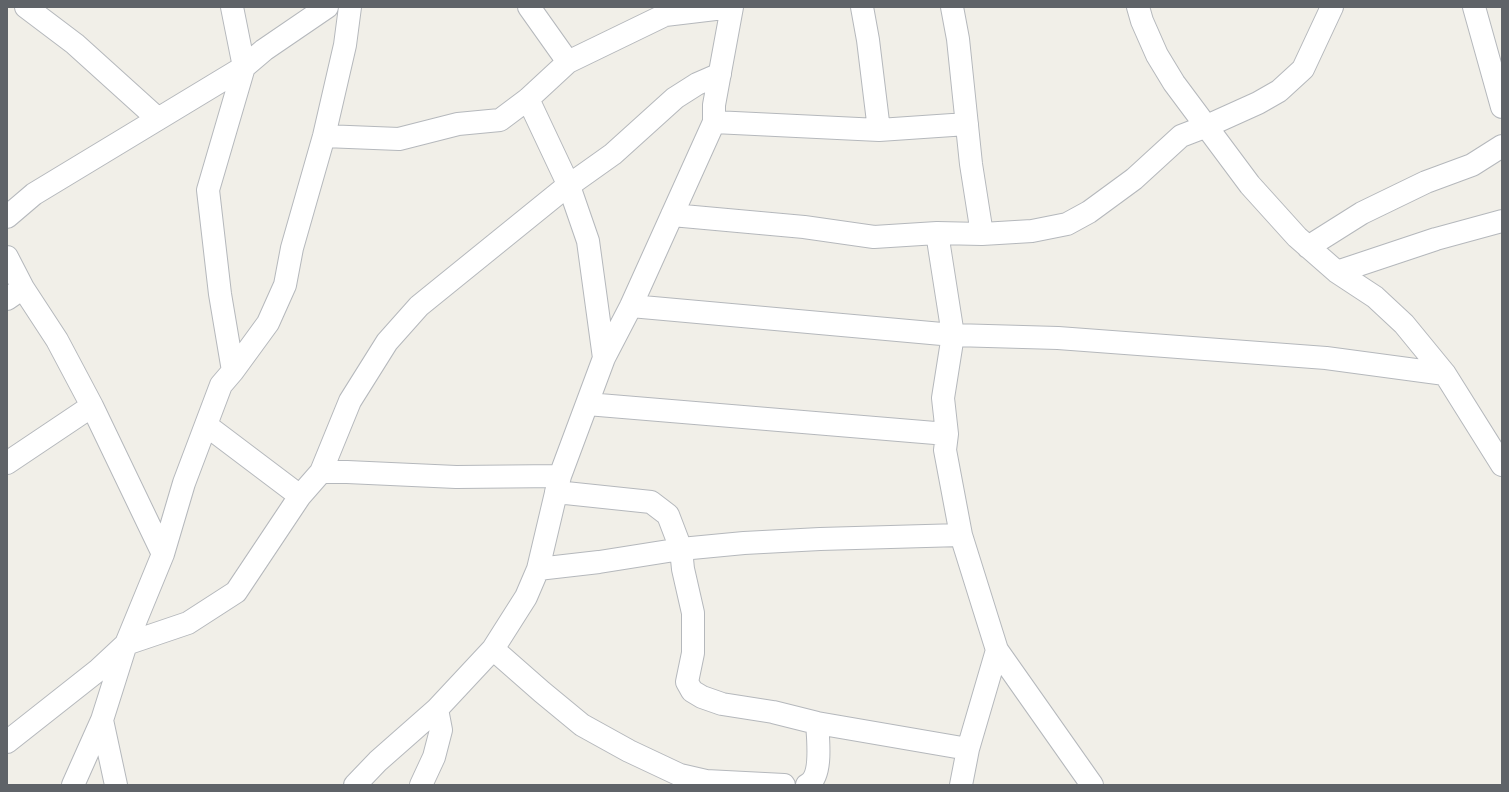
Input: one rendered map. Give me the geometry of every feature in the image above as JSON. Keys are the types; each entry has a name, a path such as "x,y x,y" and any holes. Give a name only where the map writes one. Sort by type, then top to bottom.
{"street":[{"path":"26,7 75,44 158,119"},
{"path":"232,7 244,67 208,190 220,294 233,371"},
{"path":"7,217 34,194 244,67 264,50 327,7"},
{"path":"73,785 102,720 126,644 163,554 184,483 221,385 268,323 285,285 292,248 324,136 345,46 350,7"},
{"path":"529,7 568,62"},
{"path":"324,136 399,139 458,124 500,120 528,99 568,62 663,11 732,7 714,105 714,122 631,306 604,358 558,484 538,570 526,597 493,649 437,709 378,761 354,785"},
{"path":"862,7 868,40 879,130"},
{"path":"952,7 958,39 967,124 982,234"},
{"path":"1138,7 1157,55 1174,83 1250,185 1297,237 1308,247 1337,272 1375,298 1404,324 1445,374 1502,465"},
{"path":"672,214 804,227 874,237 937,233 982,234 1032,231 1066,224 1089,212 1134,179 1182,136 1258,103 1274,94 1303,69 1332,7"},
{"path":"1474,7 1502,107"},
{"path":"7,742 97,671 126,644 188,623 236,592 300,496 321,472 350,401 387,342 419,306 447,282 569,186 614,154 675,98 697,84 720,74"},
{"path":"528,99 569,186 588,242 604,358"},
{"path":"714,122 879,130 967,124"},
{"path":"1308,247 1362,213 1426,182 1472,166 1502,146"},
{"path":"1337,272 1436,239 1502,221"},
{"path":"937,233 953,335 943,398 947,434 945,450 962,534 997,650 1092,785"},
{"path":"7,257 15,294 56,340 92,406 163,554"},
{"path":"631,306 953,335 1058,338 1326,358 1445,374"},
{"path":"587,404 947,434"},
{"path":"7,464 92,406"},
{"path":"206,425 300,496"},
{"path":"321,472 456,476 558,484 651,502 668,515 681,549 683,570 692,614 692,653 687,682 692,691 702,697 722,704 773,712 817,723 968,749"},
{"path":"538,570 681,549 820,539 962,534"},
{"path":"493,649 582,725 678,780 784,785"},
{"path":"961,785 968,749 997,650"},
{"path":"421,785 434,757 441,730 437,709"},
{"path":"102,720 116,785"},
{"path":"807,785 812,782 815,777 819,753 817,723"}]}
